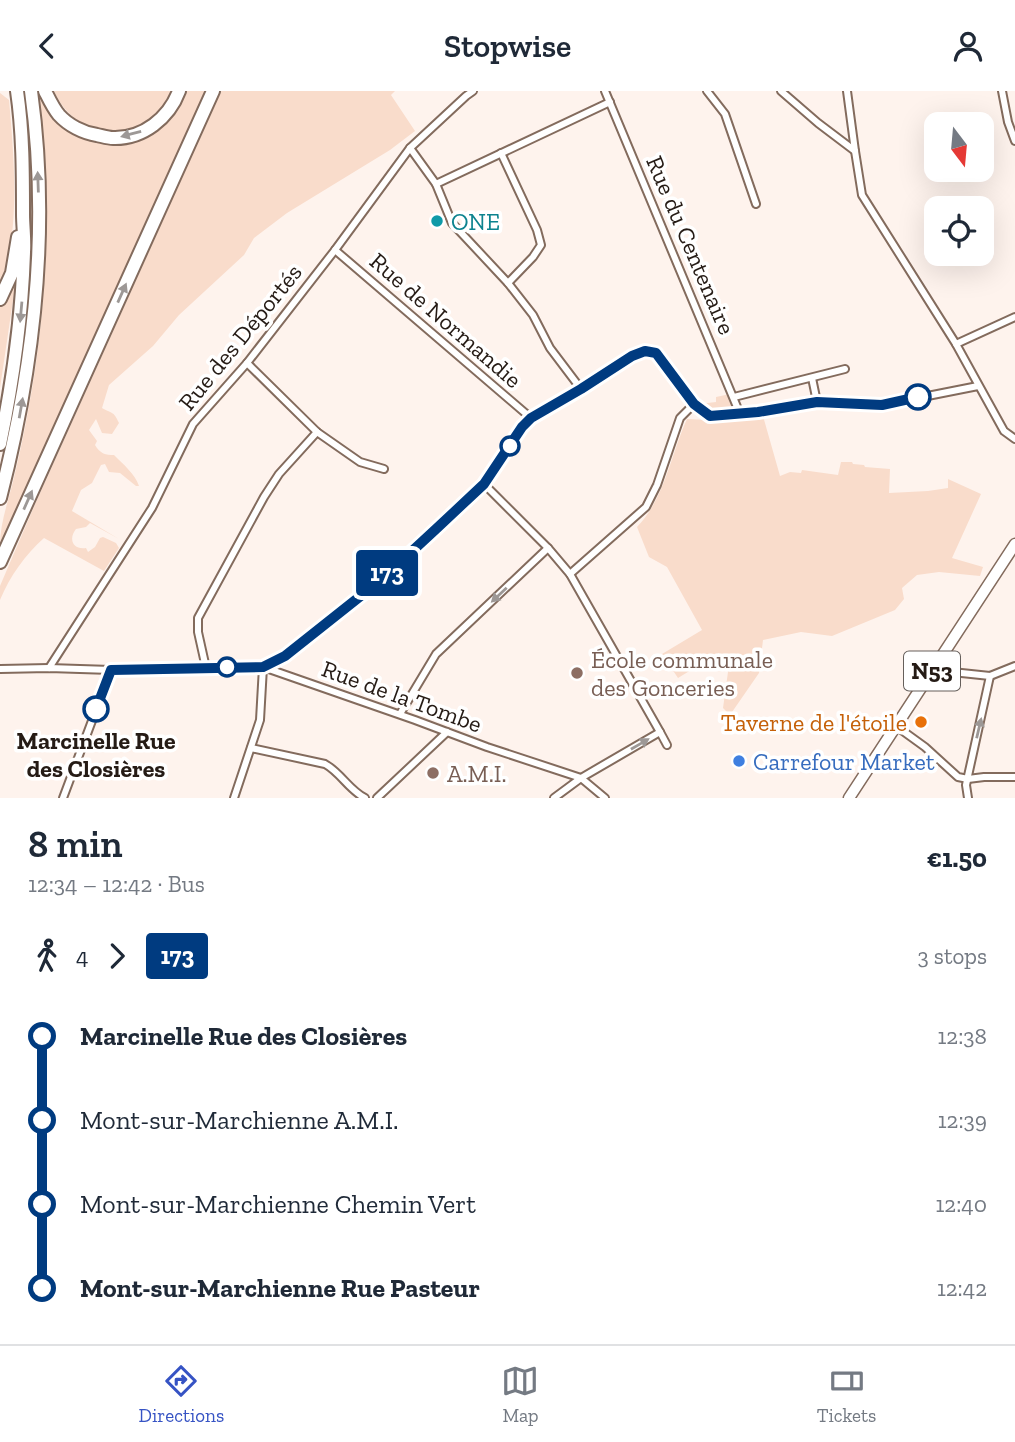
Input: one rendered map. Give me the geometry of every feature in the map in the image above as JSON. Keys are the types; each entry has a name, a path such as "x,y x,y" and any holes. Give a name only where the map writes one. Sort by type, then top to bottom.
{"highway":[{"path":"0,444 19,334 25,234 23,159 17,91"},
{"path":"45,91 59,115 74,127 90,134 112,138 133,135 152,127 168,112 179,91"},
{"path":"0,562 213,91"},
{"path":"0,498 22,404 36,286 39,215 31,92"},
{"path":"0,299 12,273 23,220"}],"main road":[{"name":"N53","path":"849,798 1015,544"}],"street":[{"name":"Rue des Déportés","path":"49,668 152,508 193,424 247,363 410,148 473,91"},
{"name":"Rue du Centenaire","path":"605,91 740,414"},
{"path":"706,91 725,114 757,204"},
{"path":"781,91 855,151"},
{"path":"847,91 862,195 956,344 1004,431 1015,439"},
{"path":"1002,91 1015,141"},
{"path":"436,184 610,102"},
{"path":"410,148 436,184 452,223 508,283 533,315 550,348 581,389"},
{"path":"501,153 537,230 541,245 508,283"},
{"name":"Rue de Normandie","path":"335,250 531,418"},
{"path":"956,344 1015,317"},
{"path":"234,798 260,720 263,667 285,656 382,579 484,484 522,427 531,418 632,356 645,351 656,353 694,404 710,416 817,402 882,405 978,386"},
{"path":"247,363 317,432 360,462 383,469"},
{"path":"734,397 845,369"},
{"path":"813,378 817,402"},
{"path":"570,575 646,507 657,485 680,418 694,404"},
{"path":"206,668 198,632 198,618 279,474 317,432"},
{"path":"484,484 548,548 570,575 667,745"},
{"path":"400,714 436,654 548,548"},
{"path":"933,670 990,676 1015,666"},
{"name":"Rue de la Tombe","path":"0,669 263,667 581,778 605,798"},
{"path":"63,798 111,670"},
{"path":"968,798 966,785 990,676"},
{"path":"896,726 925,747 958,777 1015,777"},
{"path":"377,798 447,732"},
{"path":"554,798 581,778 660,732"},
{"path":"251,748 325,764 336,770 355,796 366,798"}],"shaded area":[{"path":"54,91 172,91 161,108 146,121 130,129 113,131 95,129 79,122 65,109"},
{"path":"184,91 206,91 3,549 0,545 2,527 32,389 44,279 46,204 38,93 42,92 61,122 129,141"},
{"path":"221,91 395,91 391,95 415,131 390,150 287,213 254,238 244,255 179,315 153,346 109,385 102,408 114,414 119,423 112,434 102,433 96,419 89,430 97,441 95,445 99,450 114,455 132,473 139,486 120,473 109,472 105,464 101,465 92,483 81,490 72,511 119,539 90,523 86,527 76,529 72,540 75,546 86,548 88,552 103,537 116,543 119,548 104,571 44,538 19,566 0,600 0,586 36,502"},
{"path":"0,93 9,100 14,195 11,243 0,286"},
{"path":"13,280 16,280 0,388 0,306"},
{"path":"730,394 736,411 707,411 699,404 716,402 716,397"},
{"path":"763,416 780,476 790,472 801,473 802,470 838,475 841,462 852,462 865,467 890,469 889,493 948,488 948,479 981,494 952,558 983,567 980,576 939,572 917,575 902,588 904,599 895,610 832,636 801,632 763,640 759,673 730,715 723,708 728,672 719,653 678,678 662,654 702,630 667,567 649,557 637,527 661,489 687,419 727,421"}],"bus line":[{"name":"173","path":"96,709 111,670 263,667 285,656 382,579 484,484 522,427 531,418 632,356 645,351 656,353 694,404 710,416 758,412 817,402 882,405 918,397"}],"place":[{"name":"ONE","path":"437,221"},
{"name":"École communale des Gonceries","path":"577,673"},
{"name":"Marcinelle Rue des Closières","path":"96,709"},
{"name":"Taverne de l'étoile","path":"921,722"},
{"name":"Carrefour Market","path":"739,761"},
{"name":"A.M.I.","path":"433,773"}]}
